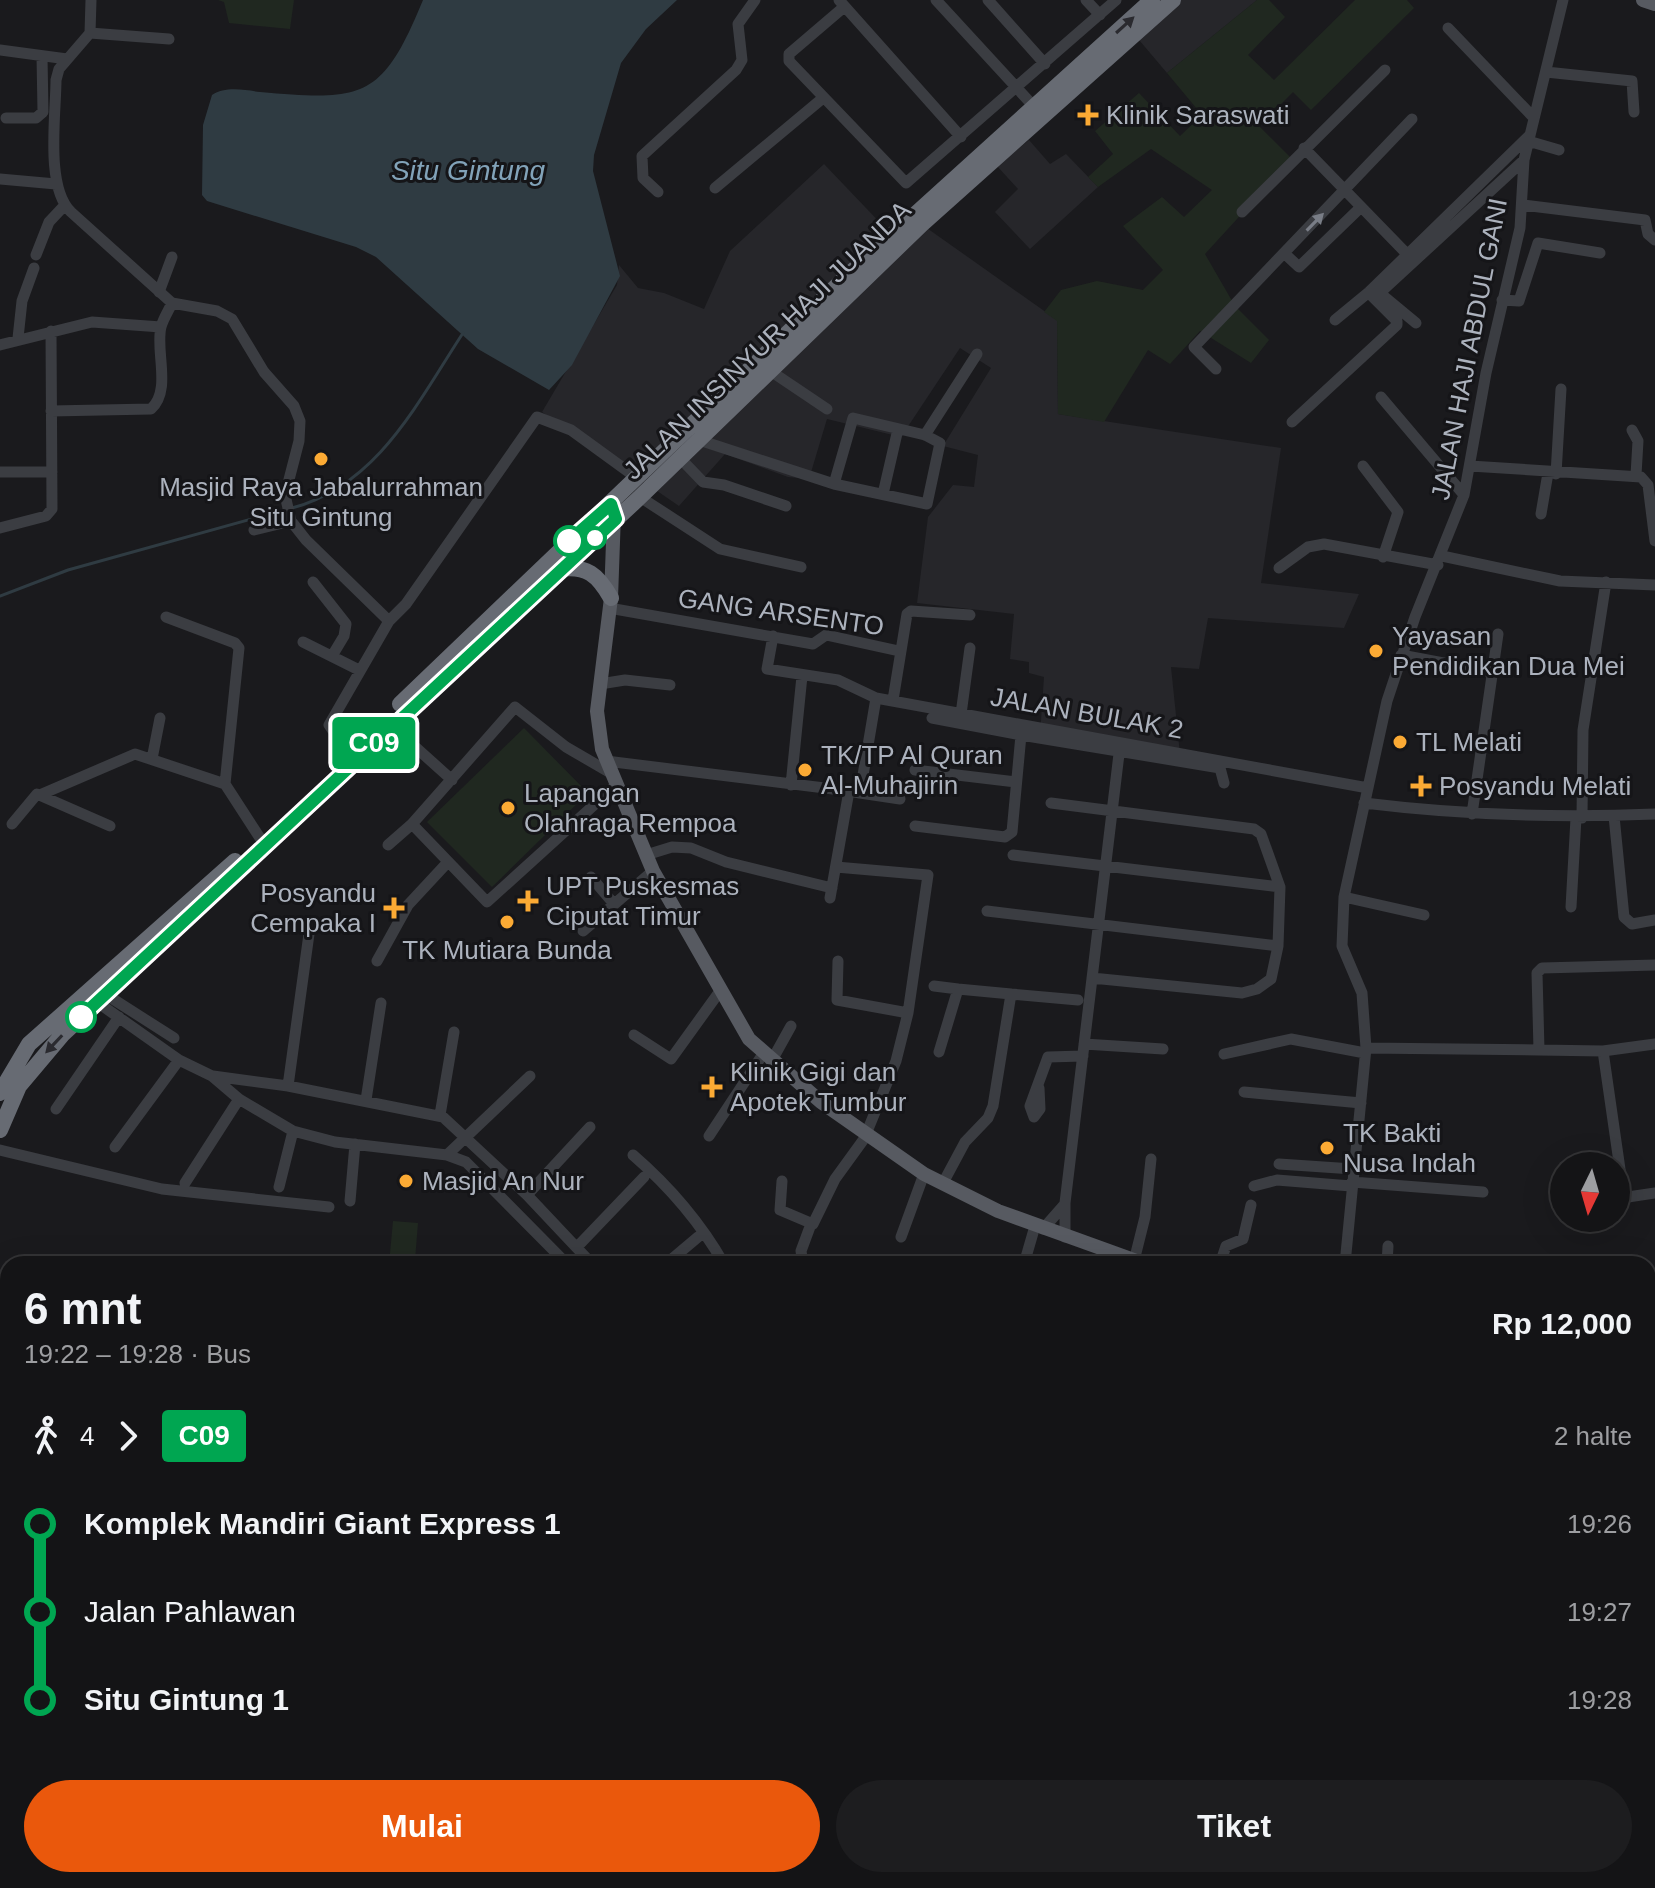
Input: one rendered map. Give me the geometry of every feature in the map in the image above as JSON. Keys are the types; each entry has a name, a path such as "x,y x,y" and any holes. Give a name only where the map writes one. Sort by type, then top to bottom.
{"highway":[{"name":"JALAN INSINYUR HAJI JUANDA","path":"0,1093 29,1044 260,838 530,576 613,512 640,497 1152,0"},
{"name":"JALAN INSINYUR HAJI JUANDA","path":"0,1130 12,1098 30,1071 101,998 559,569 613,512 637,478 845,278 1173,0"},
{"path":"559,569 575,567 592,572 610,603"}],"main road":[{"path":"1643,0 1655,4"},
{"path":"613,512 610,603 597,711 610,773 653,871 741,1028 767,1058 821,1102 924,1174 1039,1227 1121,1256"}],"street":[{"path":"91,0 90,33 67,59 56,80 56,184 64,206 172,303 217,311 232,319 264,372 294,406 301,433 285,495 290,519 306,540 389,621"},
{"path":"658,192 643,178 642,156 736,70 742,60 738,24 755,0"},
{"path":"936,0 1039,112"},
{"path":"988,0 1045,64"},
{"path":"1086,0 1100,15"},
{"path":"961,137 842,4 789,54 789,61 906,183 961,137 1017,89 1116,0"},
{"name":"JALAN HAJI ABDUL GANI","path":"1346,1256 1365,1051 1362,993 1342,946 1344,897 1387,701 1401,655 1464,495 1502,300 1518,241 1528,139 1563,0"},
{"path":"1448,28 1534,118"},
{"path":"90,33 169,39"},
{"path":"0,50 67,59"},
{"path":"6,118 36,118 43,112 42,56"},
{"path":"1242,212 1385,70"},
{"path":"1546,72 1632,81 1634,112"},
{"path":"715,188 823,98"},
{"path":"1216,369 1194,347 1412,119"},
{"path":"1335,320 1369,292 1406,253 1528,139 1559,150"},
{"path":"1304,148 1406,253"},
{"path":"1416,323 1381,294 1383,290 1524,160"},
{"path":"0,179 56,184"},
{"path":"1523,205 1650,217 1648,234 1655,240"},
{"path":"36,255 49,222 64,206"},
{"path":"1284,253 1299,267 1361,207"},
{"path":"1502,300 1519,301 1538,243 1600,253"},
{"path":"159,292 172,257"},
{"path":"18,338 22,301 34,268"},
{"path":"1292,422 1397,325 1397,321 1369,292"},
{"path":"51,411 145,412 151,409 159,397 161,381 161,327 172,303"},
{"path":"0,345 18,338 92,322 161,327"},
{"path":"0,528 50,513 51,331"},
{"path":"925,435 977,354"},
{"path":"769,370 827,409"},
{"path":"1541,514 1552,473 1561,389"},
{"path":"1381,397 1464,495"},
{"path":"349,754 329,725 359,670 389,621 406,604 537,417 571,430 637,478"},
{"path":"699,440 834,484 925,505 941,445 925,435 853,418 834,484"},
{"path":"883,494 898,429"},
{"path":"1632,430 1638,441 1646,477 1655,541"},
{"path":"680,458 703,482 786,506"},
{"path":"1363,466 1398,512 1383,557"},
{"path":"1470,466 1646,477"},
{"path":"0,472 52,472"},
{"path":"640,497 720,549 801,567"},
{"path":"254,530 290,519"},
{"path":"1279,568 1316,544 1383,557 1440,560 1535,577 1655,585"},
{"path":"313,582 346,624 344,636 332,656"},
{"path":"1571,907 1584,717 1606,582"},
{"name":"GANG ARSENTO","path":"610,603 813,644 826,635 899,651"},
{"path":"893,700 899,651 906,617 911,611 970,615"},
{"path":"166,617 235,643 239,648 225,784"},
{"path":"1472,814 1498,634"},
{"name":"JALAN BULAK 2","path":"773,636 767,669 838,680 876,698 1368,788"},
{"path":"303,642 359,670"},
{"path":"961,714 970,648"},
{"path":"1401,655 1491,672"},
{"path":"791,785 802,676"},
{"path":"600,684 625,680 670,685"},
{"path":"646,855 672,847 691,848 726,862 831,893 876,698"},
{"path":"388,845 412,824 517,706 566,747 610,773 791,785 900,799"},
{"path":"152,759 160,718"},
{"path":"932,718 1119,754 1220,768 1224,783"},
{"path":"392,726 452,780"},
{"path":"915,826 1009,837 1021,735"},
{"path":"1065,1237 1065,1203 1119,754"},
{"path":"12,824 31,797 130,755 152,759 225,784 260,838"},
{"path":"915,770 1016,782"},
{"path":"412,824 484,902 490,902 610,773"},
{"path":"42,794 110,826"},
{"path":"1051,803 1258,830 1280,887 1278,946 1271,979 1257,989 1242,993 1092,978"},
{"path":"1364,803 1472,814 1579,818 1655,814"},
{"path":"1614,816 1624,917 1632,924 1655,920"},
{"path":"1013,855 1280,887"},
{"path":"377,961 408,905 447,863"},
{"path":"802,1256 811,1224 867,1133 896,1061 908,1013 928,875 836,867"},
{"path":"583,931 653,871"},
{"path":"591,877 614,904"},
{"path":"1344,897 1424,915"},
{"path":"987,911 1278,946"},
{"path":"288,1086 309,934"},
{"path":"838,961 837,1000 908,1013"},
{"path":"1539,1050 1539,969 1655,965"},
{"path":"934,986 1078,1000"},
{"path":"939,1052 958,989"},
{"path":"634,1035 671,1059 720,991"},
{"path":"943,1183 965,1142 988,1118 993,1106 1011,994"},
{"path":"101,998 119,1017 179,1060 212,1076 239,1099 293,1131 312,1138 447,1155 479,1173 559,1256"},
{"path":"101,998 174,1038"},
{"path":"366,1100 381,1003"},
{"path":"56,1109 119,1017"},
{"path":"709,1136 791,1026"},
{"path":"440,1115 454,1032"},
{"path":"1224,1054 1291,1039 1365,1051 1603,1051 1655,1044"},
{"path":"1039,1088 1048,1057 1083,1050 1163,1049"},
{"path":"1603,1051 1623,1190 1628,1197 1655,1193"},
{"path":"115,1147 179,1060"},
{"path":"212,1076 288,1086 440,1115 527,1195 585,1256"},
{"path":"447,1155 530,1076"},
{"path":"1244,1092 1361,1103"},
{"path":"185,1183 239,1099"},
{"path":"527,1195 590,1127"},
{"path":"279,1187 293,1131"},
{"path":"350,1201 355,1144"},
{"path":"0,1150 162,1189 329,1207"},
{"path":"633,1155 664,1182 706,1233 719,1256"},
{"path":"1140,1256 1151,1159"},
{"path":"1279,1164 1352,1179 1483,1192"},
{"path":"901,1237 924,1174"},
{"path":"577,1247 644,1177"},
{"path":"1254,1186 1277,1180 1352,1179"},
{"path":"782,1181 780,1210 811,1224"},
{"path":"1027,1256 1039,1227 1065,1203"},
{"path":"1223,1256 1226,1246 1243,1239 1251,1205"},
{"path":"675,1256 698,1237"},
{"path":"1387,1256 1388,1246"}],"shaded area":[{"path":"218,0 294,0 290,29 229,23 224,2"},
{"path":"1147,0 1257,0 1167,73 1123,21"},
{"path":"1257,0 1269,0 1285,17 1248,55 1274,80 1355,0 1407,0 1414,8 1311,110 1293,92 1259,126 1292,159 1205,254 1235,306 1269,340 1251,363 1200,331 1170,364 1148,350 1104,422 1058,414 1057,321 1044,312 1061,290 1097,281 1143,290 1163,270 1123,226 1162,197 1184,217 1212,190 1151,149 1098,187 1088,177 1113,154 1095,131 1139,93 1180,136 1202,115 1167,73"},
{"path":"1029,140 1050,164 1066,154 1098,187 1030,249 995,212 1018,189 997,166"},
{"path":"824,164 887,230 907,214 1057,320 1058,414 1281,448 1261,583 1359,594 1344,628 1208,618 1199,669 1171,667 1180,754 1040,735 1044,677 1029,673 1029,662 1010,659 1014,614 917,603 928,517 953,485 974,487 978,455 943,446 991,368 960,348 901,437 827,419 809,479 788,477 725,454 679,506 542,412 617,285 619,265 638,288 664,293 704,309 730,251"},
{"name":"Lapangan Olahraga Rempoa","path":"524,728 588,793 492,887 427,822"},
{"path":"393,1221 418,1223 415,1256 390,1256"}],"water":[{"name":"Situ Gintung","path":"423,0 677,0 646,29 621,63 594,155 593,171 620,276 572,365 549,390 478,349 376,257 356,247 207,201 202,195 203,125 212,95 235,89 323,95 365,87 381,75 395,58"}],"waterway":[{"path":"292,508 322,497 349,481 372,461 411,413 463,333"},
{"path":"0,596 68,570 284,510"}],"bus line":[{"name":"C09","path":"81,1017 616,519 611,504 569,541"}],"place":[{"name":"Klinik Saraswati","path":"1088,115"},
{"name":"Masjid Raya Jabalurrahman Situ Gintung","path":"321,459"},
{"name":"Yayasan Pendidikan Dua Mei","path":"1376,651"},
{"name":"TL Melati","path":"1400,742"},
{"name":"TK/TP Al Quran Al-Muhajirin","path":"805,770"},
{"name":"Posyandu Melati","path":"1421,786"},
{"name":"Lapangan Olahraga Rempoa","path":"508,808"},
{"name":"UPT Puskesmas Ciputat Timur","path":"528,901"},
{"name":"Posyandu Cempaka I","path":"394,908"},
{"name":"TK Mutiara Bunda","path":"507,922"},
{"name":"Klinik Gigi dan Apotek Tumbur","path":"712,1087"},
{"name":"TK Bakti Nusa Indah","path":"1327,1148"},
{"name":"Masjid An Nur","path":"406,1181"}]}
